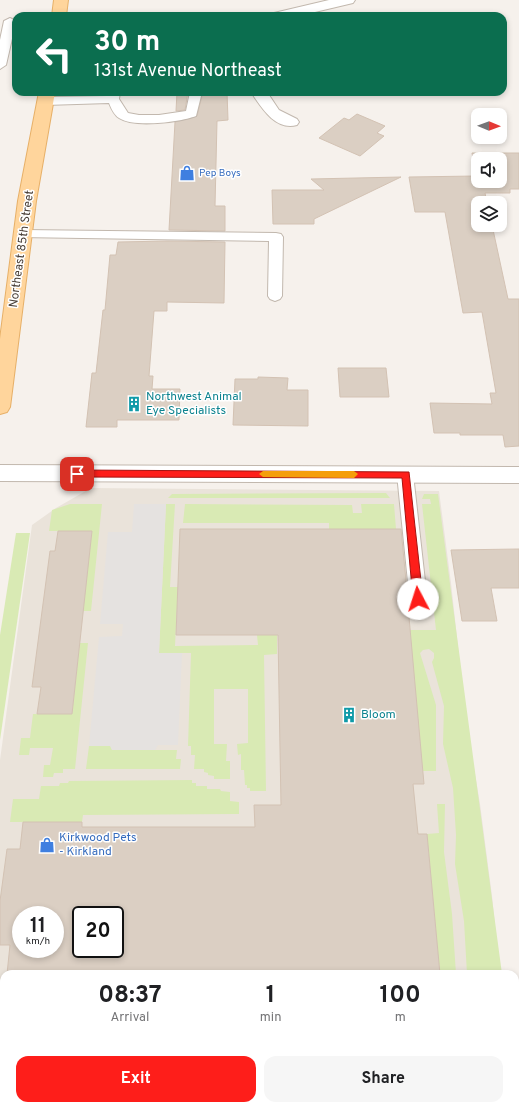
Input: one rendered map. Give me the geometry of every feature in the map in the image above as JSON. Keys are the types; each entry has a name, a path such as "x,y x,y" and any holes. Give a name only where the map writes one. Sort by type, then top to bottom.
{"main road":[{"path":"60,12 61,0"},
{"name":"Northeast 85th Street","path":"0,407 24,234 27,201 46,96"}],"street":[{"path":"296,12 348,0"},
{"path":"262,96 272,112 291,122"},
{"path":"0,473 519,475"}],"lane":[{"path":"10,20 0,65 12,65"},
{"path":"114,96 121,114 131,118 183,117 192,113 195,96"},
{"path":"24,234 276,237 275,296"},
{"path":"406,474 418,599 408,599"}],"shaded area":[{"path":"91,488 439,491 466,719 480,804 500,970 0,970 0,760 32,525 56,508"},
{"path":"134,504 166,504 159,653 182,653 178,745 158,745 155,750 112,750 110,746 89,746 99,637 122,636 123,624 100,624 108,532 132,532"}],"green space":[{"path":"386,493 390,498 168,498 172,494"},
{"path":"424,494 438,494 501,970 467,970 464,921 455,864 456,835 453,788 443,744 444,706 432,662 434,653 429,649 423,650 420,653 436,705 436,771 423,771 402,630 436,630 422,504 431,504 430,499 422,499"},
{"path":"70,504 102,504 91,611 83,611 92,531 49,531 52,510"},
{"path":"166,504 175,504 170,587 178,587 175,646 258,645 257,635 277,635 277,654 264,655 266,791 250,791 250,788 247,788 247,785 245,785 244,770 241,770 241,754 238,755 237,744 248,743 248,689 214,689 214,744 227,744 226,761 230,761 230,779 214,779 214,776 208,775 208,773 204,772 204,769 194,769 195,755 191,755 191,746 188,746 191,653 159,653"},
{"path":"185,504 352,505 353,513 362,513 361,504 394,504 396,529 329,533 329,523 183,523"},
{"path":"16,533 30,533 0,740 0,635"},
{"path":"80,643 88,643 75,769 63,769 63,773 54,773 53,777 43,777 44,765 50,765 53,748 30,748 29,755 19,755 21,738 30,738 33,714 72,714"},
{"path":"89,746 111,746 112,750 177,750 176,759 181,759 180,769 86,769"},
{"path":"192,780 192,783 196,783 196,786 207,786 207,789 220,789 221,791 230,792 230,801 239,802 239,814 83,815 82,822 10,822 13,799 39,799 41,786 59,786 60,783 68,783 69,781"},
{"path":"437,804 445,804 444,852 452,914 456,970 440,970 427,834 439,833"}],"building":[{"path":"177,96 187,96 185,110 176,111"},
{"path":"202,96 227,96 228,120 217,121 215,206 225,206 225,231 169,230 175,122 197,116"},
{"path":"357,114 385,126 377,133 384,136 360,156 319,138 344,118 349,120"},
{"path":"507,153 519,153 519,189 510,189 510,193 485,193 486,196 471,196 471,232 494,232 508,299 519,299 519,446 505,447 503,435 460,435 460,433 434,433 430,403 492,404 490,393 496,393 482,312 463,313 445,212 415,212 409,177 471,176 471,188 507,188"},
{"path":"401,177 314,219 314,224 273,224 272,190 324,190 311,179"},
{"path":"118,242 225,242 224,303 167,302 167,311 154,311 149,376 153,376 152,389 180,389 179,420 117,420 117,427 86,427 92,373 96,373 103,310 105,310 110,255 116,255"},
{"path":"338,368 386,368 389,397 340,397"},
{"path":"258,377 288,378 287,390 308,390 308,426 233,425 235,379 258,379"},
{"name":"Bloom","path":"180,529 401,529 407,591 401,593 398,600 402,605 408,606 424,784 413,784 418,834 427,834 440,970 7,970 10,945 0,945 0,901 7,849 20,849 23,822 82,822 82,827 255,827 254,805 281,805 278,635 176,635"},
{"path":"58,531 92,531 72,714 37,714 41,687 32,687 50,551 55,551"},
{"path":"519,549 519,588 491,588 497,621 462,621 451,550"}],"slow traffic":[{"path":"263,474 354,474"}],"place":[{"name":"Pep Boys","path":"187,173"},
{"name":"Northwest Animal Eye Specialists","path":"134,404"},
{"name":"Bloom","path":"349,715"},
{"name":"Kirkwood Pets - Kirkland","path":"47,845"}],"route":[{"path":"77,474 406,474 418,599"}]}
